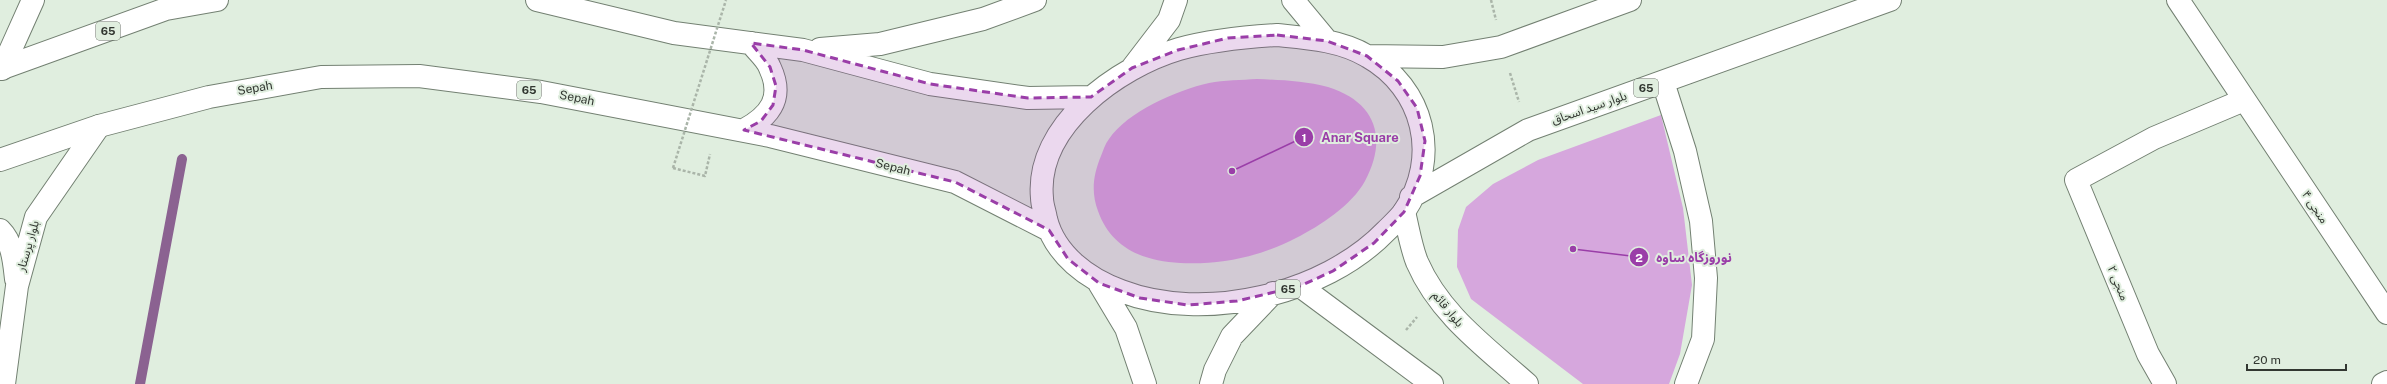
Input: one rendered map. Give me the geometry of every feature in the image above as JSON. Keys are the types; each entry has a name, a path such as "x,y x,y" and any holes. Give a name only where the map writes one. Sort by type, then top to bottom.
{"main road":[{"path":"1,69 33,0"},
{"name":"65","path":"1,69 163,5 217,0"},
{"path":"537,0 674,33 803,50 930,84 1028,98 1091,97"},
{"path":"803,50 880,44 983,19 1034,0"},
{"path":"1132,68 1170,20 1176,0"},
{"path":"1294,0 1327,41"},
{"name":"65","path":"1367,56 1443,57 1501,47 1630,0"},
{"name":"بلوار سید اسحاق","path":"1407,204 1528,130 1890,0"},
{"name":"منجی ۴","path":"2178,0 2387,313"},
{"name":"65","path":"1277,35 1327,41 1367,56 1398,81 1417,108 1425,141 1420,176 1407,204 1374,243 1333,271 1300,286 1237,301 1188,305 1140,298 1099,283 1068,258 1049,230 1042,197 1046,163 1062,127 1091,97 1132,68 1178,50 1228,38 1277,35"},
{"path":"744,130 761,121 773,105 776,86 770,67 751,44"},
{"name":"Sepah","path":"0,160 99,126 209,97 321,77 419,76 541,92 744,130 954,182 1049,230"},
{"path":"1663,82 1685,152 1699,213 1706,278 1703,339 1686,384"},
{"name":"منجی ۲","path":"2164,384 2148,354 2076,180 2154,138 2244,100"},
{"name":"بلوار پرستار","path":"4,384 17,286 36,217 99,126"},
{"name":"بلوار قائم","path":"1407,204 1417,262 1434,295 1458,324 1527,384"},
{"path":"0,230 7,237 17,286"},
{"path":"1099,283 1126,328 1145,384"},
{"path":"1300,286 1389,350 1432,384"},
{"path":"1211,384 1215,370 1232,336 1273,293"},
{"path":"2383,384 2387,382"}],"path":[{"path":"705,176 673,168 726,0"},
{"path":"1389,350 1434,295"}],"highlighted area":[{"path":"1277,35 1327,41 1367,56 1398,81 1417,108 1425,141 1420,176 1404,212 1374,243 1333,271 1300,286 1237,301 1188,305 1140,298 1099,283 1068,259 1049,230 955,182 744,130 761,121 773,105 776,86 770,67 751,43 803,50 930,84 1028,98 1091,97 1132,68 1178,50 1228,38"}],"shaded area":[{"path":"1257,79 1302,82 1328,87 1357,102 1367,112 1373,124 1376,136 1376,150 1372,165 1359,190 1344,206 1325,221 1282,245 1254,255 1210,263 1166,262 1141,255 1120,243 1104,224 1094,197 1094,184 1098,163 1108,141 1117,129 1140,111 1168,97 1196,86 1215,82"},
{"path":"1661,115 1683,208 1692,285 1680,354 1669,384 1583,384 1471,299 1457,267 1458,230 1466,207 1493,184 1538,160"}],"waterway":[{"path":"140,384 182,159"}],"place":[{"name":"Anar Square","path":"1232,171"},
{"name":"نوروزگاه ساوه","path":"1573,249"}]}
